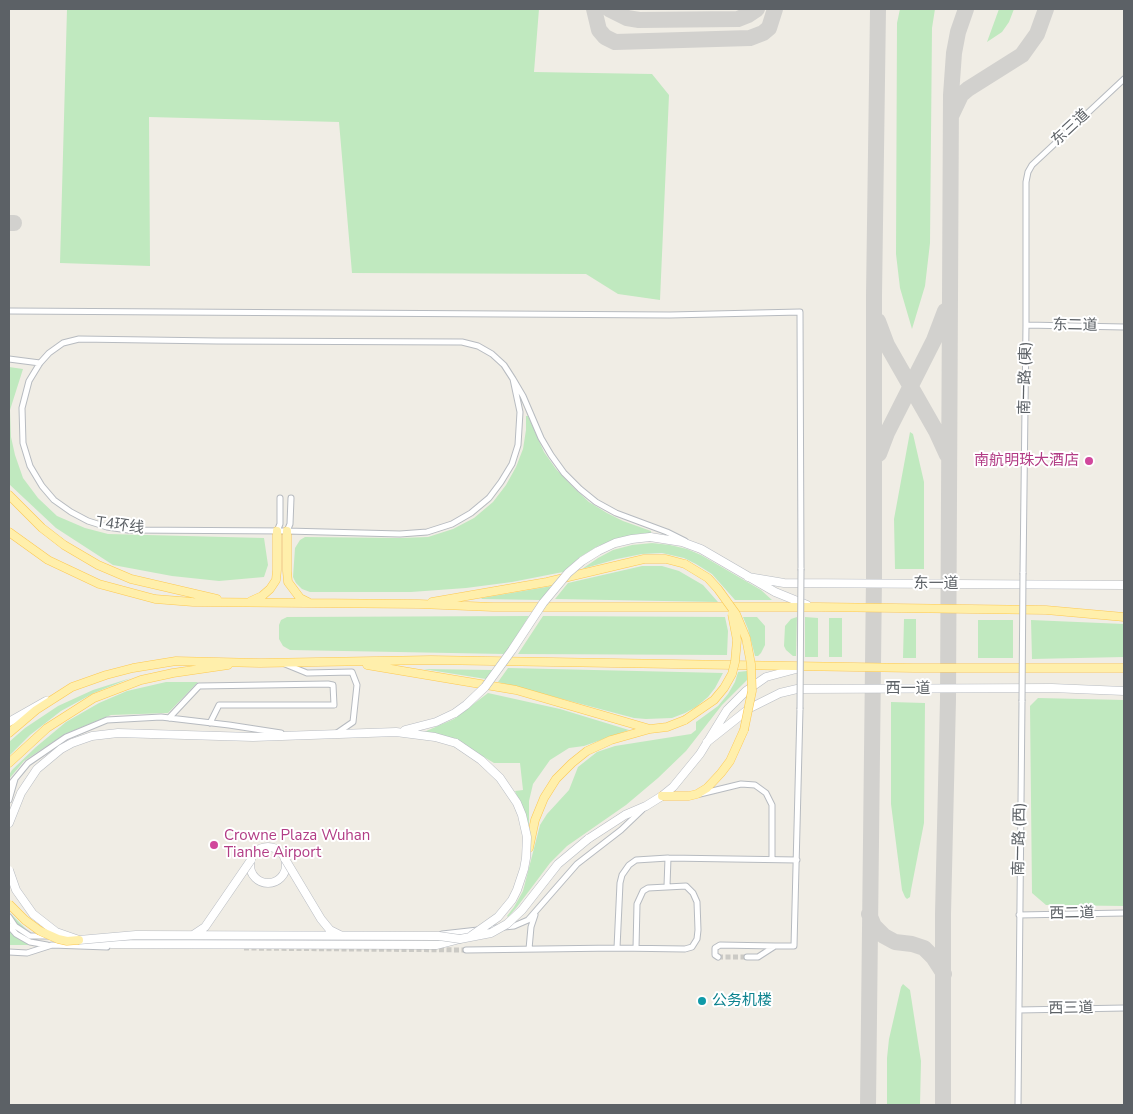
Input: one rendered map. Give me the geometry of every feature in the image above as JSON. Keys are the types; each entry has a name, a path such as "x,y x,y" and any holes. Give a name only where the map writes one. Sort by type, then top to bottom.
{"main road":[{"path":"9,494 42,528 64,545 98,565 131,578 228,603"},
{"path":"246,603 262,596 276,580 278,570 277,531"},
{"path":"287,531 288,582 300,598 310,603"},
{"path":"9,532 48,560 82,577 99,584 155,599 228,603 419,604 502,608 818,607 1046,610 1124,617"},
{"path":"396,732 436,722 471,701 485,687 543,603 568,572 590,556 614,544 650,537 682,542 701,549 748,578 790,600 818,607"},
{"path":"419,604 547,582 644,559 666,559 685,564 708,578 729,602 741,626 751,664 751,697 744,730 738,746 714,782 697,794 662,796"},
{"name":"东一道","path":"748,578 784,583 1124,585"},
{"path":"9,904 24,920 40,931 67,941 136,935 439,936 464,939 486,926 505,909 517,890 535,820 544,798 556,779 572,763 587,751 611,740 650,729 667,727 685,720 714,700 724,688 736,662 737,640 729,602"},
{"path":"9,722 30,708 89,680 155,664 201,661 282,663 431,660 809,666 1124,668"},
{"path":"350,662 516,690 650,729"},
{"path":"9,763 47,728 79,706 101,694 158,676 242,663"},
{"path":"9,870 16,890 33,914 56,932 79,940 112,944 437,945 491,933 508,924 522,910 558,864 588,839 625,815 646,806 662,796 687,771 727,710 746,691 766,677 782,671 809,666"},
{"name":"西一道","path":"707,742 750,708 780,693 796,689 1052,688 1124,690"},
{"path":"9,733 54,697"},
{"path":"9,823 21,793 31,776 53,754 72,743 92,736 118,733 253,737 396,732 435,736 456,743 491,767 509,790 522,815 525,828 526,858"},
{"path":"193,935 204,927 257,851 268,847 278,850 321,919 330,930 342,936"},
{"path":"251,860 250,868 253,875 259,881 270,883 280,879 284,873 285,859"}],"street":[{"name":"东三道","path":"1026,182 1032,165 1124,79"},
{"name":"南一路 (東)","path":"1023,573 1026,182"},
{"path":"9,311 462,312 670,315 800,312 800,709 794,946 720,945 715,948 715,953 718,956"},
{"name":"东二道","path":"1026,325 1124,327"},
{"name":"T4环线","path":"79,339 462,342 478,346 492,354 504,365 513,379 520,412 518,445 512,464 489,498 471,513 452,524 428,532 400,534 128,530 107,527 88,522 54,500 42,486 30,466 23,443 22,408 29,381 40,363 50,353 63,343 79,339"},
{"path":"9,359 40,363"},
{"path":"513,379 551,455 580,490 616,513 667,532 701,549"},
{"path":"277,531 280,524 280,498"},
{"path":"287,531 290,524 291,498"},
{"name":"南一路 (西)","path":"1018,1105 1023,573"},
{"path":"282,663 307,673 352,672 357,684 353,722 334,734"},
{"path":"169,718 199,686 328,684 333,686 334,705 219,705 210,723"},
{"path":"9,786 28,762 66,736 107,720 169,718 294,736"},
{"path":"9,800 15,779"},
{"path":"697,794 741,784 755,785 766,793 772,805 772,859"},
{"path":"9,917 15,926 30,936 454,934 514,926 528,920 577,864 621,830 646,806"},
{"path":"617,948 620,883 622,875 629,865 636,860 668,858 797,860"},
{"path":"667,886 668,858"},
{"path":"466,950 685,949 692,947 698,930 696,899 686,886 648,888 643,891 637,904 636,948"},
{"path":"529,949 531,927 538,910"},
{"name":"西二道","path":"1019,915 1124,913"},
{"path":"9,926 16,934 30,942 52,945 138,947"},
{"path":"9,952 27,952 52,945"},
{"path":"747,957 758,957 775,946"},
{"name":"西三道","path":"1019,1010 1124,1008"}],"green space":[{"path":"67,9 539,9 534,72 652,74 669,95 660,300 618,294 586,274 352,273 339,122 149,117 150,266 60,263"},
{"path":"900,9 935,9 932,28 930,243 925,286 912,329 900,288 896,254 897,23"},
{"path":"999,9 1014,9 1009,22 1002,32 987,42"},
{"path":"9,367 23,369 10,410 11,437 15,455 23,478 38,498 57,516 85,528 108,534 264,538 268,565 264,577 219,581 172,576 113,565 56,528 9,484"},
{"path":"526,416 528,416 544,452 556,469 589,502 623,521 651,531 651,533 637,534 598,546 580,557 563,572 512,582 411,592 310,592 302,589 296,583 293,577 295,548 300,540 305,537 428,537 453,529 474,518 493,502 506,485 516,467 523,449"},
{"path":"910,432 913,434 924,482 924,569 895,569 894,519"},
{"path":"652,543 687,549 701,555 761,590 772,600 735,600 712,574 684,558 662,553 642,554 617,559 582,569 613,550 632,545"},
{"path":"642,566 662,566 679,571 703,585 718,602 555,599 568,583"},
{"path":"552,586 541,600 481,599 482,598"},
{"path":"529,616 505,654 290,650 283,646 279,639 279,625 281,620 287,617"},
{"path":"543,616 725,617 728,631 727,655 518,654"},
{"path":"743,617 757,617 765,626 765,645 758,656 755,656"},
{"path":"797,617 796,656 793,656 784,646 785,626 791,619"},
{"path":"805,617 818,618 818,657 805,657"},
{"path":"829,618 842,618 842,657 829,657"},
{"path":"904,619 916,619 916,658 903,658"},
{"path":"978,620 1013,620 1013,658 978,658"},
{"path":"1031,620 1124,624 1124,657 1032,659"},
{"path":"508,668 723,673 708,697 696,707 672,718 646,719 634,718 498,682"},
{"path":"424,669 493,670 486,679"},
{"path":"747,671 748,679 722,705 686,751 626,805 567,846 550,863 508,917 523,891 540,825 547,814 569,790 578,767 597,752 615,746 691,734 696,730 696,722 718,706 728,694 738,672"},
{"path":"131,678 94,693 61,711 30,735 9,756 9,742 25,728 58,706 93,690"},
{"path":"166,682 198,682 168,713 111,715 65,734 24,761 9,779 12,770 66,722 99,703 127,691"},
{"path":"488,693 560,709 629,730 584,746 569,748 550,760 533,784 529,801 529,825 515,791 523,790 520,763 494,763 457,741 424,733 454,719"},
{"path":"1038,698 1124,700 1124,906 1046,905 1032,893 1030,706"},
{"path":"891,702 925,703 924,823 910,897 907,899 902,890 891,804"},
{"path":"9,912 30,933 27,937 28,945 9,945"},
{"path":"903,984 910,990 921,1061 920,1105 887,1105 889,1039"}],"taxiway":[{"path":"594,9 599,30 605,37 615,42 750,38 763,33 769,28 775,9"},
{"path":"609,9 627,18 639,20 738,19 757,9"},
{"path":"868,1105 878,9"},
{"path":"943,1105 943,914 948,699 951,95 954,53 958,32 966,9"},
{"path":"952,114 961,95 968,89 1022,55 1037,34 1046,9"},
{"path":"9,223 14,223"},
{"path":"879,454 887,433 934,340 945,311"},
{"path":"878,321 887,345 936,431 947,455"},
{"path":"869,914 874,926 884,936 895,942 924,948 933,957 944,974"}],"tunnel":[{"path":"244,948 466,950"},
{"path":"718,957 747,957"}],"place":[{"name":"南航明珠大酒店","path":"1089,461"},
{"name":"Crowne Plaza Wuhan Tianhe Airport","path":"214,845"},
{"name":"公务机楼","path":"702,1001"}]}
